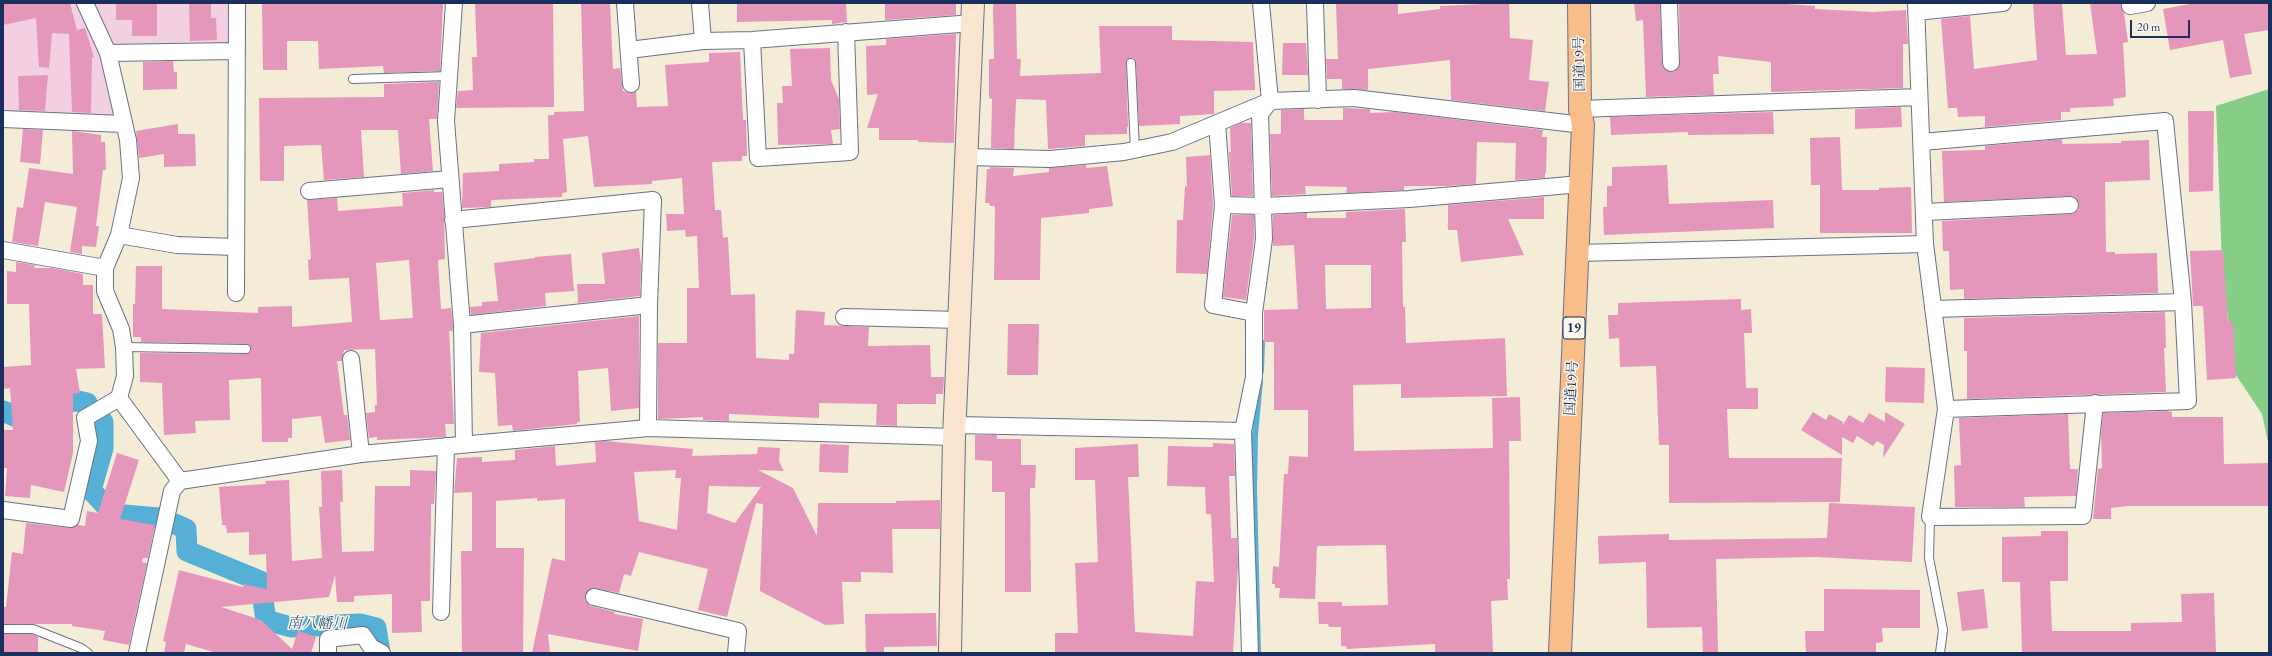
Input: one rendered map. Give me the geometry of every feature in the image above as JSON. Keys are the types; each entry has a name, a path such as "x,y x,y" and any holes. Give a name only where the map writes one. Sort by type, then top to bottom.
{"highway":[{"name":"国道19号","path":"1560,653 1581,184 1582,117 1579,3"}],"street":[{"path":"3,510 71,519 88,441 85,418 119,398 125,376 124,347 120,329 105,291 105,268 119,235 130,178 128,140 123,124 108,53 86,3"},
{"path":"236,293 235,51 237,3"},
{"path":"454,3 446,121 452,220 462,325 464,444"},
{"path":"625,3 631,84"},
{"path":"700,3 703,41"},
{"path":"1250,653 1243,431 1254,378 1254,313 1264,239 1260,114 1270,101 1261,3"},
{"path":"1315,3 1318,100"},
{"path":"1669,3 1671,63"},
{"path":"2003,3 1916,7 1925,212 1925,244 1946,409 1930,517 2083,516 2095,403"},
{"path":"2130,3 2130,6 2147,3"},
{"path":"629,50 703,41 752,40 846,32 973,13 955,431 950,653"},
{"path":"752,40 758,158 850,152 846,32"},
{"path":"108,53 235,51"},
{"path":"967,157 1050,159 1135,150 1172,142 1270,101 1354,98 1582,117 1919,97"},
{"path":"3,119 123,124"},
{"path":"1922,142 2165,121 2183,302 2188,401 1946,409"},
{"path":"1217,123 1223,205 1213,305 1254,313"},
{"path":"308,191 450,179"},
{"path":"1223,205 1264,206 1409,199 1581,184"},
{"path":"452,220 653,200 649,305 648,428"},
{"path":"1925,212 2070,205"},
{"path":"119,235 177,245 236,247"},
{"path":"1578,253 1925,244"},
{"path":"3,250 105,268"},
{"path":"1933,309 2183,302"},
{"path":"462,325 649,305"},
{"path":"844,317 959,320"},
{"path":"351,359 361,454"},
{"path":"119,398 180,481"},
{"path":"137,653 172,490 180,481 361,454 648,428 955,431 1243,431"},
{"path":"441,612 446,446"},
{"path":"594,597 738,631 736,653"},
{"path":"328,653 328,639 363,635 377,650"}],"lane":[{"path":"1131,63 1135,150"},
{"path":"353,79 449,76"},
{"path":"124,347 246,349"},
{"path":"1930,517 1929,558 1943,630 1940,653"},
{"path":"3,629 33,628 82,648 88,653"}],"shaded area":[{"path":"3,3 76,3 98,48 115,117 3,112"},
{"path":"94,3 232,3 230,46 112,45"}],"green space":[{"path":"2269,89 2269,447 2262,414 2234,372 2222,264 2216,106"}],"building":[{"path":"3,3 70,3 77,30 85,28 94,57 92,57 91,113 72,112 69,34 52,33 49,68 39,67 36,18 3,25"},
{"path":"116,3 157,3 157,36 132,36 132,20 116,20"},
{"path":"189,3 211,3 211,18 216,18 217,40 190,41"},
{"path":"262,3 443,3 440,71 384,73 383,66 319,69 318,41 287,41 287,70 263,70"},
{"path":"475,3 553,3 554,107 456,108 458,91 473,90 472,57 477,57"},
{"path":"581,3 610,3 613,69 620,68 623,91 631,93 636,92 637,107 668,106 665,65 709,62 709,53 740,52 743,120 746,120 747,156 742,156 742,161 712,162 715,210 721,210 723,238 728,237 731,295 755,294 756,358 789,360 789,354 794,354 796,310 825,312 824,325 869,327 868,346 930,345 931,377 944,377 943,394 936,394 936,404 897,404 897,426 876,425 877,404 819,403 819,418 729,414 729,421 703,420 703,417 658,419 658,343 687,343 687,288 699,288 697,236 686,237 685,230 667,231 666,214 684,214 682,178 652,181 652,184 594,187 588,136 563,139 567,192 562,193 562,197 491,200 491,207 462,208 463,173 499,171 499,164 534,162 534,159 549,159 548,115 554,115 554,112 584,111"},
{"path":"737,3 846,3 847,22 832,24 832,20 737,22"},
{"path":"885,3 956,3 956,15 885,20"},
{"path":"993,3 1016,3 1017,59 1021,59 1020,76 1101,73 1099,26 1172,26 1172,40 1253,42 1255,90 1214,91 1214,114 1180,116 1180,124 1139,126 1136,63 1134,58 1130,58 1126,63 1127,134 1085,135 1085,146 1048,149 1046,100 1016,99 1014,149 991,148 992,99 989,98 989,59 994,59"},
{"path":"1336,3 1398,3 1398,14 1440,9 1440,6 1509,3 1510,38 1533,40 1529,80 1549,82 1545,111 1451,100 1450,60 1368,69 1368,90 1342,89 1342,79 1327,79 1326,59 1338,59"},
{"path":"1634,3 1660,3 1662,64 1663,68 1671,72 1676,71 1680,63 1679,3 1773,3 1815,6 1815,9 1874,12 1906,10 1908,44 1903,44 1903,88 1771,92 1771,62 1718,56 1719,74 1713,74 1714,95 1646,97 1643,20 1636,21"},
{"path":"2033,3 2062,3 2066,55 2097,54 2090,3 2120,3 2124,13 2128,42 2123,43 2126,97 2113,99 2114,106 2070,108 2070,112 2061,112 2061,120 1985,127 1985,116 1958,117 1957,108 1948,108 1941,19 1970,16 1974,69 2037,60"},
{"path":"2195,3 2269,3 2269,30 2244,34 2252,74 2230,78 2223,40 2170,50 2163,9"},
{"path":"956,34 954,143 918,142 918,140 879,140 879,128 867,128 878,94 867,95 866,46 886,45 886,39"},
{"path":"1283,43 1306,43 1308,75 1282,75"},
{"path":"830,48 831,80 839,99 840,129 831,130 833,144 778,145 777,103 783,103 782,86 792,86 790,49"},
{"path":"173,61 174,72 177,72 177,89 143,90 143,62"},
{"path":"48,75 45,111 19,110 18,76"},
{"path":"439,82 437,119 429,119 433,171 401,174 398,130 361,130 364,177 324,180 321,145 284,146 284,181 260,181 259,98 384,97 384,84"},
{"path":"1901,107 1902,127 1855,129 1855,109"},
{"path":"1343,108 1370,109 1370,113 1395,112 1543,130 1542,137 1547,137 1545,178 1515,180 1516,143 1477,142 1476,184 1448,186 1404,186 1404,190 1346,193 1347,187 1305,186 1306,194 1272,196 1270,134 1281,134 1281,110 1304,109 1304,120 1343,120"},
{"path":"2188,111 2214,111 2213,191 2189,192"},
{"path":"1773,112 1774,134 1688,135 1688,132 1611,135 1610,117"},
{"path":"1241,123 1251,123 1253,196 1232,196 1229,152 1231,152 1230,128"},
{"path":"178,124 178,134 195,134 196,166 164,167 164,154 139,158 136,131"},
{"path":"23,129 43,130 40,164 20,162"},
{"path":"72,131 101,135 101,142 105,142 106,170 103,170 96,226 99,226 96,247 82,246 82,254 70,252 77,207 45,202 38,246 12,242 17,207 23,208 29,168 73,174"},
{"path":"1840,137 1842,190 1879,190 1879,188 1911,187 1912,233 1820,233 1820,185 1811,185 1810,138"},
{"path":"2062,139 2062,144 2121,143 2121,141 2149,140 2150,180 2105,182 2106,252 2115,252 2115,254 2157,253 2158,293 1964,299 1964,289 1950,290 1949,251 1943,251 1942,221 2070,214 2078,210 2079,204 2075,197 2070,196 1944,202 1942,151 1985,150 1985,146"},
{"path":"1210,155 1213,205 1207,274 1176,273 1177,220 1183,220 1185,186 1187,187 1186,157"},
{"path":"1086,165 1086,168 1107,166 1113,206 1089,209 1089,213 1041,218 1040,280 994,280 995,206 990,206 989,203 985,203 987,169 990,169 990,167 1014,168 1013,176 1049,172 1049,168"},
{"path":"1667,165 1669,204 1773,200 1774,228 1604,235 1603,207 1607,207 1607,186 1612,186 1612,167"},
{"path":"434,190 434,192 442,192 445,259 438,260 441,309 451,308 453,325 453,331 449,331 454,424 445,424 446,437 377,440 377,437 369,438 366,413 375,412 375,405 377,405 375,349 344,350 342,361 337,361 344,415 347,415 350,440 325,443 321,416 292,419 292,438 288,438 288,442 262,442 261,378 229,380 230,420 195,421 196,433 164,435 162,383 140,382 140,353 246,354 250,352 251,349 246,344 141,342 141,337 133,337 133,304 135,304 136,266 162,266 162,309 258,313 258,307 292,306 292,327 352,322 349,278 309,280 308,260 311,259 307,200 337,198 338,211 403,206 402,193","holes":["409,260 413,318 380,320 376,263"]},
{"path":"1544,197 1544,219 1508,219 1524,255 1461,262 1457,230 1448,230 1448,205"},
{"path":"1405,209 1406,242 1402,242 1403,307 1405,307 1406,343 1505,338 1507,396 1401,398 1401,384 1353,385 1354,451 1493,448 1492,398 1520,397 1521,441 1509,441 1510,579 1507,579 1508,600 1491,601 1493,653 1435,653 1435,644 1347,649 1346,646 1341,646 1341,627 1329,627 1328,624 1319,624 1318,602 1342,602 1342,606 1388,605 1386,545 1317,546 1315,599 1279,598 1280,588 1275,588 1275,584 1272,584 1273,566 1279,567 1284,474 1288,474 1289,456 1308,457 1308,410 1274,410 1274,342 1264,342 1264,310 1298,309 1294,245 1273,246 1273,215 1307,213 1307,218 1346,218 1346,212","holes":["1325,265 1371,265 1371,308 1326,309"]},
{"path":"1232,215 1254,215 1254,239 1246,300 1223,297"},
{"path":"639,248 641,265 640,296 578,303 577,284 605,284 602,253"},
{"path":"2223,250 2228,322 2233,322 2236,378 2207,380 2203,306 2193,306 2190,251"},
{"path":"571,254 574,291 545,293 546,306 471,315 470,307 482,306 482,302 498,301 494,263"},
{"path":"16,262 35,265 34,268 52,268 83,274 83,285 93,285 93,314 102,314 105,368 76,369 80,393 73,394 73,453 64,492 31,485 30,498 5,496 7,468 3,468 3,430 13,430 10,388 3,389 3,367 31,365 29,304 7,304 7,271 16,272"},
{"path":"1741,299 1741,310 1751,309 1752,333 1744,333 1746,388 1758,388 1758,409 1727,409 1729,458 1842,458 1840,502 1669,503 1669,445 1659,445 1656,366 1620,367 1619,338 1609,339 1608,315 1618,315 1618,303"},
{"path":"2165,312 2166,348 2164,348 2166,392 1967,399 1967,351 1964,351 1964,318"},
{"path":"639,316 639,408 611,411 608,368 578,371 580,422 577,422 577,424 513,431 512,425 498,426 495,373 479,372 481,333"},
{"path":"1008,324 1039,324 1038,375 1007,375"},
{"path":"1886,367 1925,368 1924,403 1885,402"},
{"path":"1813,412 1826,420 1829,414 1843,422 1842,426 1849,415 1863,423 1869,413 1885,422 1885,412 1905,424 1883,458 1884,445 1877,441 1873,446 1857,436 1853,443 1842,437 1842,455 1801,430"},
{"path":"2172,412 2172,417 2223,417 2224,464 2269,463 2269,506 2128,506 2111,508 2111,519 2093,519 2098,469 2102,468 2101,435 2103,413"},
{"path":"2068,414 2070,469 2078,469 2076,496 2024,497 2025,507 1955,507 1954,466 1961,465 1959,418"},
{"path":"975,435 997,435 997,439 1021,439 1021,465 1036,465 1035,488 1030,488 1031,592 1005,592 1005,492 992,492 992,461 975,460"},
{"path":"605,441 693,449 692,456 757,454 758,447 780,448 779,461 784,471 758,470 793,488 817,536 818,503 896,503 896,501 940,500 940,529 892,529 893,573 861,572 861,582 842,582 844,624 825,625 760,591 763,504 756,503 727,617 698,610 708,569 639,552 631,576 624,574 619,593 592,588 585,595 585,600 591,606 615,612 614,614 643,619 638,651 548,634 550,653 532,653 552,558 565,561 565,499 537,501 537,498 496,501 496,548 524,548 523,653 462,653 461,551 472,551 472,492 454,493 457,458 482,457 482,462 515,460 515,450 555,446 556,466 596,462 595,442","holes":["676,470 675,478 681,478 677,530 639,521 634,472","709,486 761,487 735,523 707,513"]},
{"path":"1213,443 1234,444 1235,476 1229,476 1231,538 1237,538 1238,566 1233,653 1055,653 1055,633 1078,633 1075,563 1098,562 1095,480 1075,480 1075,448 1138,444 1139,477 1128,477 1135,632 1193,636 1196,581 1214,582 1211,514 1206,514 1205,487 1167,486 1168,446 1213,447"},
{"path":"820,444 849,445 848,473 819,472"},
{"path":"117,453 139,460 120,519 155,525 148,558 143,558 142,562 147,563 129,645 103,640 105,631 72,626 72,624 3,624 3,607 6,607 12,552 23,554 26,523 70,528 78,525 85,526 87,511 98,513"},
{"path":"342,470 343,502 340,502 342,552 374,551 375,486 410,486 410,470 436,471 434,504 431,504 430,601 421,601 422,632 392,633 392,594 354,596 354,602 337,602 335,575 329,597 221,607 261,620 292,649 298,631 316,637 311,653 217,653 186,644 184,653 164,653 166,642 163,641 179,570 243,587 243,584 267,589 266,554 249,555 249,532 227,533 226,525 222,525 219,487 266,484 265,481 289,480 292,561 322,558 319,507 322,507 321,471"},
{"path":"1829,503 1915,507 1912,562 1816,557 1716,559 1718,653 1703,653 1702,627 1647,628 1646,562 1599,564 1598,536 1669,534 1669,540 1827,538"},
{"path":"2041,531 2068,531 2068,581 2050,581 2052,631 2131,631 2131,623 2182,622 2181,594 2214,593 2216,653 2022,653 2020,582 2002,582 2002,537 2041,536"},
{"path":"1824,589 1920,590 1920,628 1882,628 1883,642 1876,643 1876,653 1806,653 1805,631 1824,631"},
{"path":"1984,589 1988,628 1962,631 1957,592"},
{"path":"936,613 937,646 884,647 884,652 866,653 865,614"},
{"path":"3,634 32,634 38,637 38,653 3,653"}],"waterway":[{"path":"1261,371 1262,343"},
{"path":"1258,653 1254,489 1255,435 1260,381"},
{"name":"南八幡川","path":"3,411 17,417 29,419 64,402 78,401 87,403"},
{"name":"南八幡川","path":"103,422 103,448 91,490 113,514 158,518"},
{"name":"南八幡川","path":"175,524 186,529 187,551 260,581 266,620 291,627 360,624 376,628 380,653"},
{"name":"南八幡川","path":"378,638 381,650"}]}
